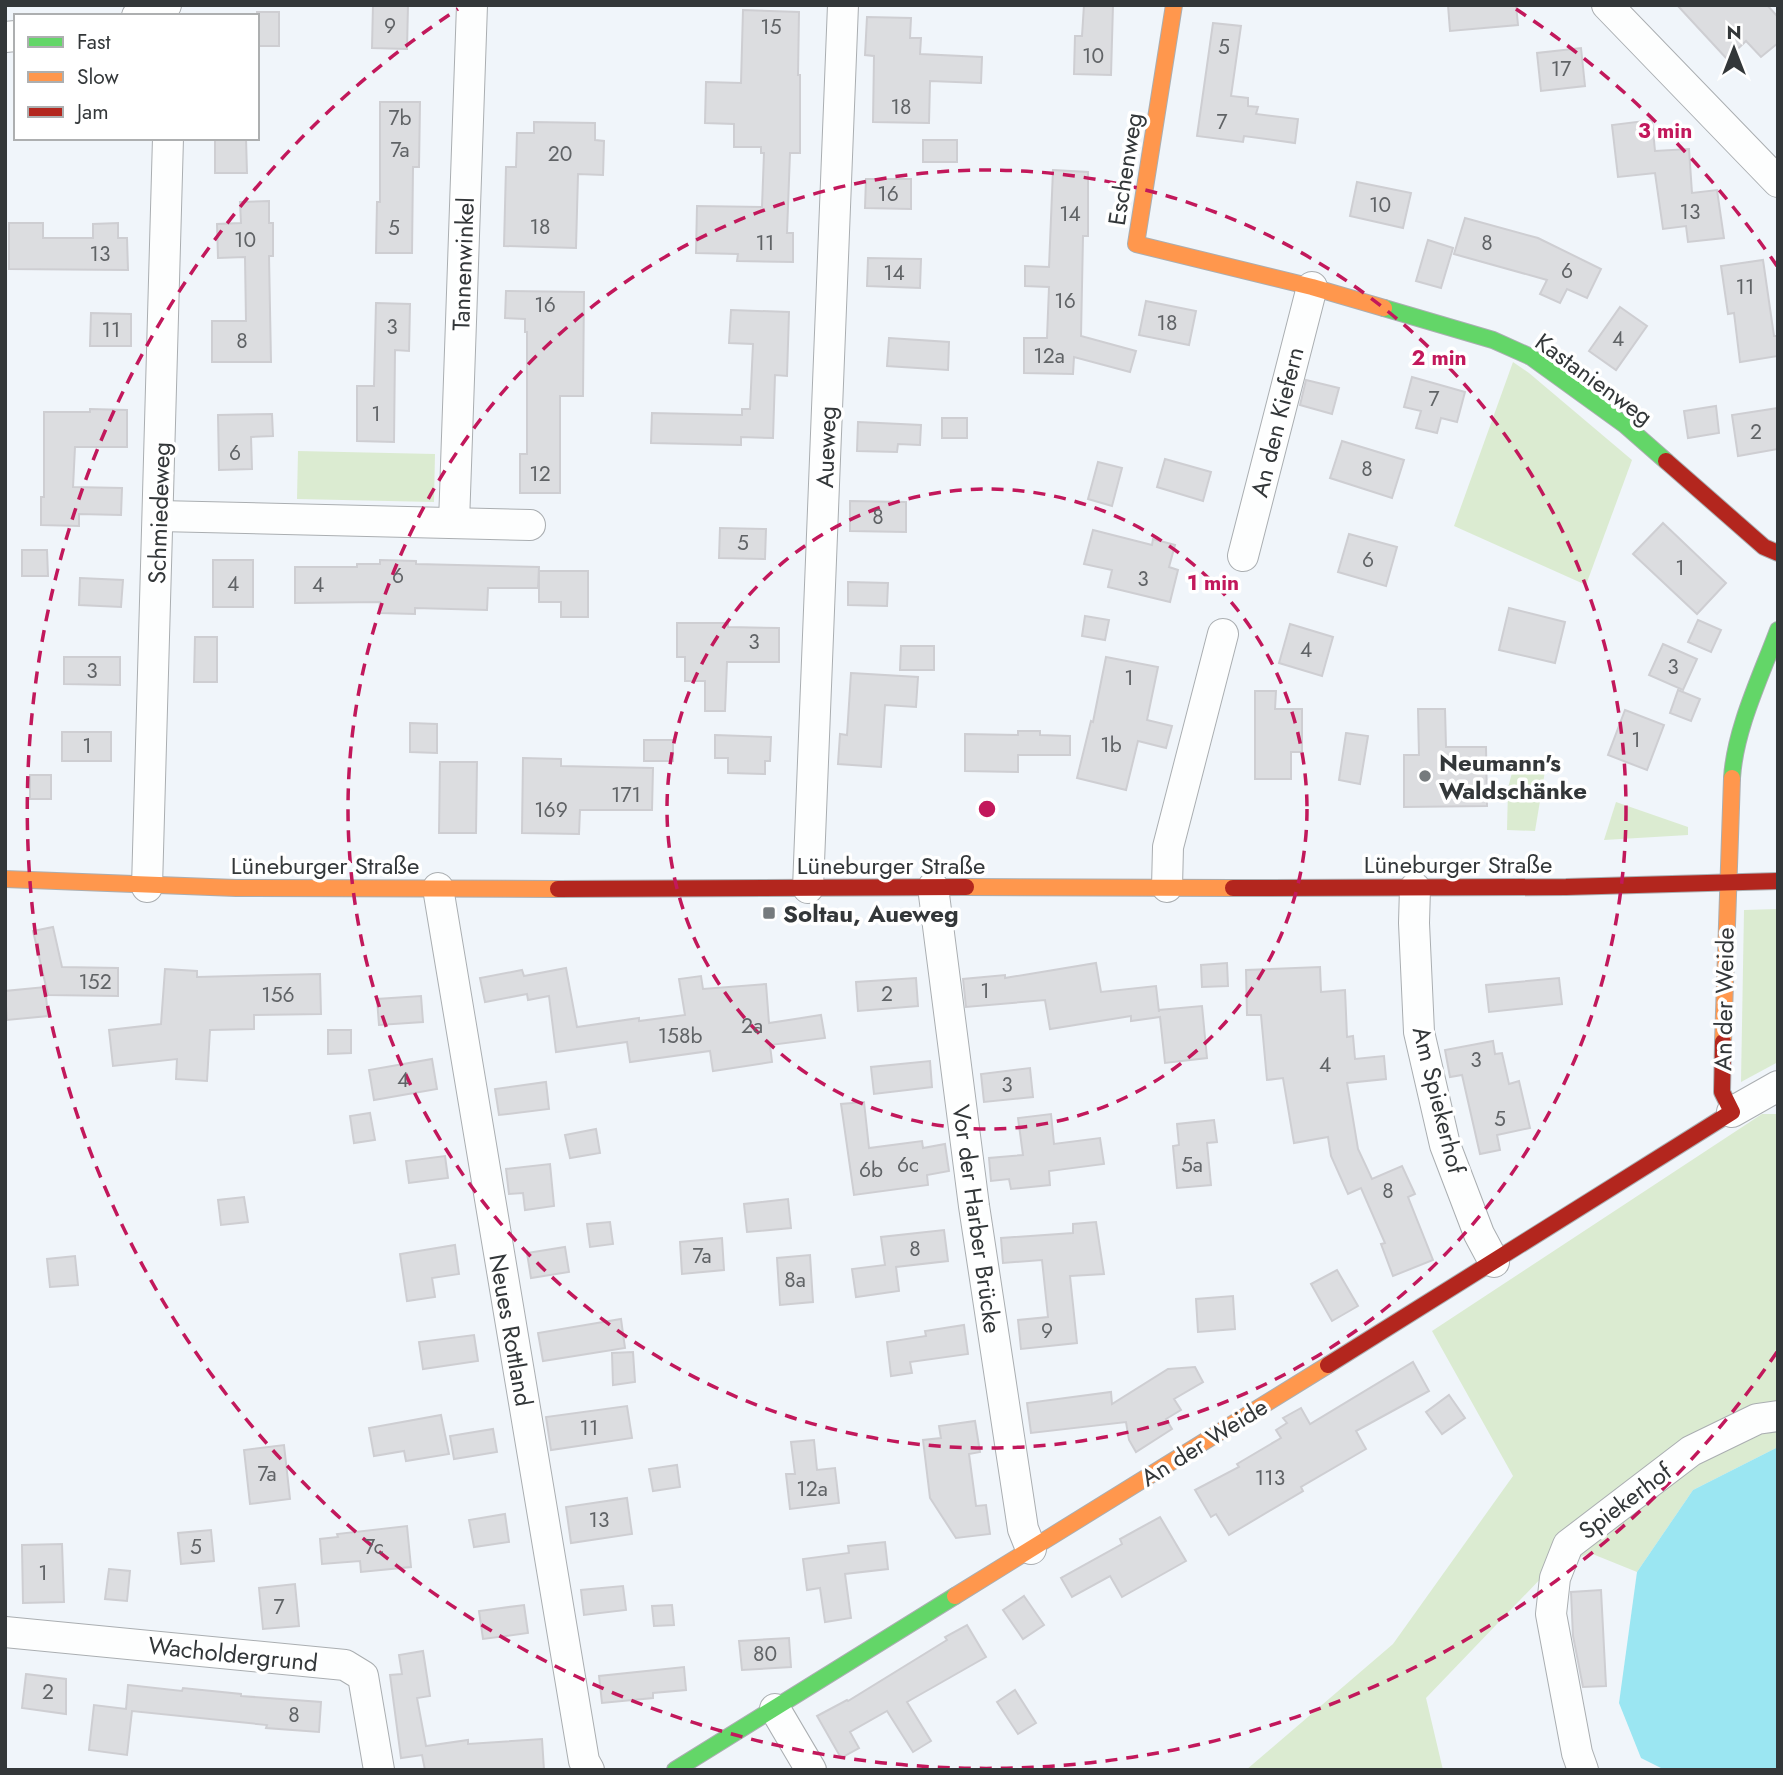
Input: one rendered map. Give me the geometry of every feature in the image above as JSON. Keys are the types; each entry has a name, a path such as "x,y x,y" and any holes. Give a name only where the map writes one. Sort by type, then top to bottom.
{"street":[{"path":"142,14 166,5"},
{"name":"Tannenwinkel","path":"454,523 472,5"},
{"name":"Aueweg","path":"808,888 843,5"},
{"name":"Eschenweg","path":"1174,5 1136,244 1312,287"},
{"path":"1607,5 1778,182"},
{"name":"Schmiedeweg","path":"147,887 168,140"},
{"name":"Kastanienweg","path":"1312,287 1493,340 1531,357 1625,425 1764,547 1778,553"},
{"name":"An den Kiefern","path":"1242,556 1312,287"},
{"path":"159,516 530,525"},
{"name":"An der Weide","path":"1732,1112 1722,1092 1733,762 1741,732 1778,630"},
{"path":"1167,887 1168,847 1223,634"},
{"name":"Lüneburger Straße","path":"5,879 147,887 438,888 1415,888 1778,881"},
{"name":"Vor der Harber Brücke","path":"933,887 974,1206 1023,1529 1031,1549"},
{"name":"Neues Rottland","path":"438,888 584,1761 589,1770"},
{"name":"Am Spiekerhof","path":"1415,888 1419,1032 1444,1145 1479,1234 1494,1262"},
{"name":"An der Weide","path":"676,1770 1732,1112 1778,1086"},
{"name":"Spiekerhof","path":"1583,1770 1577,1753 1551,1614 1555,1578 1569,1545 1691,1451 1757,1419 1778,1416"},
{"name":"Wacholdergrund","path":"5,1632 345,1665 363,1676 379,1770"},
{"path":"775,1709 811,1770"}],"green space":[{"path":"1513,362 1632,460 1586,585 1454,526"},
{"path":"298,451 435,454 434,502 297,499"},
{"path":"1515,761 1545,771 1535,831 1507,830 1508,788"},
{"path":"1616,802 1688,827 1688,835 1604,840"},
{"path":"1778,909 1778,1062 1741,1082 1744,910"},
{"path":"1762,1114 1778,1114 1778,1447 1693,1490 1637,1572 1590,1553 1547,1572 1426,1698 1443,1770 1246,1770 1393,1644 1513,1476 1432,1331"}],"water":[{"path":"1778,1447 1778,1770 1665,1770 1641,1758 1619,1703 1637,1572 1693,1490"}],"building":[{"path":"373,5 408,5 407,49 372,48"},
{"path":"1084,5 1113,5 1111,75 1074,74 1075,36 1082,36"},
{"path":"1448,5 1516,5 1518,25 1450,31"},
{"path":"1677,5 1767,5 1778,17 1778,43 1761,57 1746,41 1727,59"},
{"path":"743,10 799,12 800,153 790,153 787,233 793,233 793,262 737,261 738,254 696,253 697,206 762,207 764,153 761,153 761,147 734,147 734,124 705,123 706,82 741,83"},
{"path":"279,12 279,46 259,46 257,14"},
{"path":"867,17 911,18 910,38 921,38 920,54 982,57 981,83 930,81 929,123 873,122 874,56 865,55"},
{"path":"1213,23 1241,26 1231,96 1248,98 1248,106 1258,107 1256,114 1298,119 1295,143 1244,136 1243,142 1197,136"},
{"path":"1581,48 1585,86 1541,91 1537,53"},
{"path":"380,102 420,102 419,167 413,167 412,253 376,253 377,202 380,202"},
{"path":"1652,120 1655,151 1689,149 1692,193 1717,190 1724,238 1688,242 1686,226 1663,229 1655,173 1618,177 1612,125"},
{"path":"534,122 595,123 595,140 604,141 603,175 578,174 576,248 504,246 506,167 516,167 517,133 534,133"},
{"path":"215,140 246,140 247,173 215,173"},
{"path":"923,140 957,140 957,162 923,162"},
{"path":"1053,170 1088,172 1088,236 1083,236 1081,336 1136,351 1130,372 1074,357 1073,374 1024,373 1024,338 1047,338 1049,287 1025,286 1025,266 1049,267"},
{"path":"866,179 911,179 911,209 865,208"},
{"path":"1357,182 1411,193 1403,228 1350,216"},
{"path":"269,201 269,223 273,223 273,256 269,256 271,362 212,362 212,321 246,321 245,257 218,258 217,224 241,223 240,202"},
{"path":"1465,218 1538,238 1601,269 1587,298 1567,289 1560,303 1540,294 1547,280 1454,254"},
{"path":"9,223 43,223 43,238 93,238 93,224 118,223 118,238 127,238 128,270 9,269"},
{"path":"1428,240 1453,248 1441,288 1416,281"},
{"path":"868,258 921,259 920,288 867,286"},
{"path":"1763,260 1774,336 1778,336 1778,356 1740,362 1734,313 1728,314 1721,266"},
{"path":"506,291 584,292 583,396 560,396 560,493 520,493 520,454 527,454 527,332 525,319 505,318"},
{"path":"1146,301 1196,311 1189,345 1139,335"},
{"path":"376,303 410,304 409,351 395,350 394,442 357,441 357,386 374,386"},
{"path":"1620,307 1647,326 1616,370 1589,351"},
{"path":"731,310 789,312 787,376 775,375 773,438 741,437 741,445 651,443 652,413 742,415 742,409 750,409 753,344 729,343"},
{"path":"91,313 131,314 131,346 90,346"},
{"path":"889,338 949,342 948,370 887,366"},
{"path":"1412,377 1465,392 1457,422 1441,418 1437,433 1416,428 1421,411 1404,407"},
{"path":"1306,380 1339,388 1332,414 1300,405"},
{"path":"1716,406 1719,433 1688,438 1684,411"},
{"path":"1778,408 1778,449 1738,456 1732,415"},
{"path":"90,409 127,410 127,447 75,447 73,487 122,488 121,515 79,514 79,526 41,525 41,497 44,497 44,412 90,412"},
{"path":"272,414 273,436 251,437 252,469 219,470 218,415"},
{"path":"942,418 967,418 967,438 942,438"},
{"path":"858,422 921,425 920,445 898,444 897,452 857,451"},
{"path":"1342,441 1404,460 1392,498 1330,478"},
{"path":"1165,459 1211,472 1203,501 1157,487"},
{"path":"1098,462 1122,468 1112,506 1088,499"},
{"path":"850,501 906,502 906,532 850,531"},
{"path":"1663,523 1726,583 1697,614 1633,554"},
{"path":"720,528 766,529 765,559 719,558"},
{"path":"1093,530 1152,545 1153,539 1175,545 1169,567 1178,570 1170,602 1108,587 1112,570 1084,564"},
{"path":"1349,534 1397,547 1386,586 1338,572"},
{"path":"22,550 47,550 48,576 22,576"},
{"path":"213,560 253,560 253,607 213,607"},
{"path":"380,560 416,561 416,564 539,567 538,588 488,588 487,610 415,608 415,614 379,613 380,602 295,603 295,567 357,567 357,564 380,564"},
{"path":"539,571 588,571 588,617 561,617 561,602 539,602"},
{"path":"80,578 123,580 121,607 79,605"},
{"path":"848,582 888,583 887,606 848,605"},
{"path":"1509,608 1565,622 1555,663 1499,650"},
{"path":"1085,616 1109,620 1105,640 1082,636"},
{"path":"1698,620 1721,630 1711,652 1688,642"},
{"path":"677,623 728,623 728,627 779,628 779,662 727,662 725,711 705,711 705,681 685,681 685,657 677,657"},
{"path":"1290,624 1333,637 1322,676 1279,663"},
{"path":"195,637 217,637 217,682 194,682"},
{"path":"1663,644 1697,659 1683,690 1649,675"},
{"path":"901,646 934,646 934,670 900,670"},
{"path":"64,657 120,657 120,685 64,684"},
{"path":"1106,657 1158,667 1147,720 1172,726 1166,748 1138,741 1126,790 1077,778 1091,721 1093,722"},
{"path":"851,673 918,677 916,707 885,705 881,767 838,764 840,734 847,735"},
{"path":"1678,690 1700,699 1691,721 1670,713"},
{"path":"1255,691 1276,691 1275,709 1302,709 1302,752 1291,752 1291,779 1255,779"},
{"path":"1418,709 1445,709 1446,747 1486,747 1487,806 1404,807 1404,755 1419,755"},
{"path":"1625,710 1664,725 1647,770 1608,755"},
{"path":"410,723 437,724 437,753 410,752"},
{"path":"1018,731 1040,731 1040,735 1070,736 1070,755 1018,755 1018,772 965,771 965,734 1018,735"},
{"path":"62,732 111,732 111,761 62,761"},
{"path":"1346,733 1368,736 1360,784 1339,780"},
{"path":"715,735 771,737 770,761 765,761 765,774 728,773 728,758 715,758"},
{"path":"644,740 673,740 673,761 644,761"},
{"path":"523,758 561,759 561,766 653,768 652,810 580,810 579,834 522,833"},
{"path":"440,762 477,762 476,833 439,833"},
{"path":"30,775 51,775 51,799 30,799"},
{"path":"53,927 62,967 118,968 118,996 48,995 33,931"},
{"path":"1096,963 1101,992 1156,986 1159,1012 1202,1006 1207,1058 1165,1063 1160,1017 1131,1021 1131,1016 1050,1029 1045,1000 966,1007 963,979 1005,975 1005,978"},
{"path":"1227,963 1228,986 1202,987 1201,965"},
{"path":"1320,967 1321,992 1345,990 1347,1037 1353,1036 1355,1059 1384,1056 1386,1079 1347,1083 1358,1149 1372,1179 1402,1166 1415,1194 1408,1197 1433,1260 1393,1276 1381,1244 1385,1243 1361,1188 1348,1194 1331,1156 1328,1137 1294,1143 1283,1078 1267,1080 1261,1015 1247,1015 1246,970"},
{"path":"566,968 577,1027 685,1015 679,979 701,976 703,989 766,984 769,1023 821,1015 825,1038 770,1045 772,1062 713,1071 710,1051 630,1062 627,1042 556,1052 549,996 528,1000 527,994 485,1002 480,978 522,970 524,976"},
{"path":"165,969 197,971 197,977 320,974 321,1014 254,1015 254,1029 210,1030 207,1081 176,1079 177,1059 113,1066 109,1030 161,1024"},
{"path":"916,978 918,1006 858,1011 856,982"},
{"path":"1559,978 1562,1004 1489,1012 1486,985"},
{"path":"45,987 48,1016 7,1020 5,991"},
{"path":"421,996 423,1022 379,1025 377,999"},
{"path":"328,1030 351,1030 351,1053 328,1054"},
{"path":"1493,1041 1495,1054 1502,1053 1509,1084 1519,1081 1530,1128 1497,1135 1500,1150 1480,1154 1462,1075 1450,1077 1445,1050"},
{"path":"432,1059 437,1089 374,1100 369,1070"},
{"path":"930,1061 932,1087 874,1094 871,1067"},
{"path":"1030,1068 1033,1097 984,1102 981,1074"},
{"path":"546,1082 549,1109 499,1115 495,1089"},
{"path":"864,1102 869,1148 922,1141 923,1148 945,1144 949,1171 927,1175 928,1185 854,1195 841,1104"},
{"path":"370,1113 375,1140 354,1143 350,1116"},
{"path":"1051,1114 1054,1144 1100,1138 1104,1164 1049,1171 1050,1185 1011,1189 1009,1179 991,1181 989,1158 1023,1155 1018,1118"},
{"path":"1214,1120 1217,1142 1207,1143 1211,1185 1177,1188 1173,1146 1179,1145 1177,1124"},
{"path":"596,1129 600,1153 570,1158 565,1135"},
{"path":"445,1156 448,1178 409,1183 406,1161"},
{"path":"550,1164 554,1206 525,1210 523,1193 509,1194 506,1169"},
{"path":"244,1197 248,1222 221,1225 218,1200"},
{"path":"788,1199 791,1228 747,1232 744,1204"},
{"path":"610,1222 613,1244 590,1247 587,1224"},
{"path":"1096,1222 1104,1274 1070,1276 1077,1343 1021,1349 1018,1320 1048,1317 1042,1260 1003,1263 1001,1238 1073,1233 1073,1224"},
{"path":"944,1230 948,1261 896,1267 899,1291 856,1297 852,1269 885,1265 881,1237"},
{"path":"722,1238 724,1270 682,1274 680,1242"},
{"path":"455,1245 459,1274 432,1278 435,1297 407,1301 400,1254"},
{"path":"565,1247 569,1272 531,1278 527,1253"},
{"path":"810,1255 813,1302 780,1305 777,1258"},
{"path":"75,1256 78,1285 50,1287 47,1259"},
{"path":"1337,1270 1358,1306 1332,1321 1311,1284"},
{"path":"1233,1296 1235,1329 1198,1332 1196,1299"},
{"path":"621,1319 625,1348 543,1361 538,1333"},
{"path":"964,1325 968,1354 910,1362 912,1373 891,1376 887,1342 926,1336 925,1331"},
{"path":"474,1335 478,1361 423,1369 419,1342"},
{"path":"633,1352 635,1382 613,1385 612,1353"},
{"path":"1413,1362 1429,1391 1356,1431 1366,1449 1301,1487 1303,1491 1229,1535 1216,1514 1211,1517 1195,1490 1239,1467 1237,1464 1281,1438 1276,1430 1287,1423 1283,1418 1301,1408 1310,1424"},
{"path":"1195,1367 1203,1382 1174,1399 1181,1410 1166,1419 1172,1429 1136,1452 1129,1440 1126,1422 1031,1433 1027,1403 1111,1392 1112,1404 1168,1369"},
{"path":"1449,1395 1465,1418 1442,1434 1426,1412"},
{"path":"627,1406 632,1438 551,1450 546,1417"},
{"path":"441,1415 449,1454 406,1461 404,1451 374,1456 369,1428"},
{"path":"975,1421 980,1452 969,1454 976,1506 986,1505 990,1534 956,1538 930,1498 923,1440 941,1438 939,1426"},
{"path":"493,1429 497,1452 454,1459 450,1436"},
{"path":"814,1440 817,1470 835,1468 839,1503 790,1509 786,1474 795,1474 791,1442"},
{"path":"284,1445 290,1499 250,1504 244,1450"},
{"path":"677,1465 680,1487 653,1491 649,1469"},
{"path":"627,1498 632,1534 571,1543 566,1507"},
{"path":"505,1514 509,1542 474,1547 469,1520"},
{"path":"1160,1517 1186,1561 1122,1597 1110,1576 1072,1597 1061,1578 1122,1544 1120,1539"},
{"path":"407,1526 411,1567 361,1572 360,1561 322,1564 320,1539 338,1537 337,1534"},
{"path":"211,1530 214,1561 181,1564 178,1533"},
{"path":"885,1542 888,1569 845,1574 851,1618 825,1622 820,1588 807,1590 803,1559 849,1553 848,1546"},
{"path":"62,1544 64,1602 23,1603 22,1545"},
{"path":"109,1569 130,1571 127,1601 105,1599"},
{"path":"295,1584 299,1626 263,1629 259,1588"},
{"path":"623,1586 626,1610 584,1615 581,1590"},
{"path":"1601,1590 1606,1686 1583,1687 1573,1636 1571,1592"},
{"path":"1024,1596 1044,1625 1023,1639 1003,1610"},
{"path":"524,1605 528,1633 483,1639 479,1611"},
{"path":"672,1605 674,1625 654,1626 652,1606"},
{"path":"967,1625 986,1657 907,1702 931,1741 913,1752 887,1711 850,1732 859,1748 841,1758 817,1716 848,1701"},
{"path":"789,1638 791,1667 742,1670 739,1641"},
{"path":"423,1651 430,1696 417,1698 426,1746 468,1740 468,1744 542,1739 544,1770 425,1770 422,1755 401,1758 390,1675 402,1674 399,1655"},
{"path":"684,1667 686,1690 653,1693 653,1698 602,1703 599,1676"},
{"path":"26,1674 66,1679 66,1714 22,1708"},
{"path":"128,1685 321,1702 319,1732 132,1711 127,1755 89,1750 94,1705 126,1709"},
{"path":"1015,1690 1036,1723 1018,1734 997,1702"}],"traffic: fast":[{"path":"1384,308 1493,340 1531,357 1625,425 1666,461"},
{"path":"1732,778 1743,722 1778,630"},
{"path":"675,1770 955,1596"}],"traffic: slow":[{"path":"1174,5 1136,244 1312,287 1384,308"},
{"path":"1723,1042 1732,778"},
{"path":"5,879 236,888 558,889"},
{"path":"966,887 1233,888"},
{"path":"955,1596 1328,1365"}],"traffic: jam":[{"path":"1666,461 1764,547 1778,553"},
{"path":"1233,888 1566,887 1778,881"},
{"path":"558,889 966,887"},
{"path":"1328,1365 1732,1112 1722,1092 1723,1042"}],"place":[{"name":"Neumann's Waldschänke","path":"1425,776"},
{"name":"Soltau, Aueweg","path":"769,913"}]}
